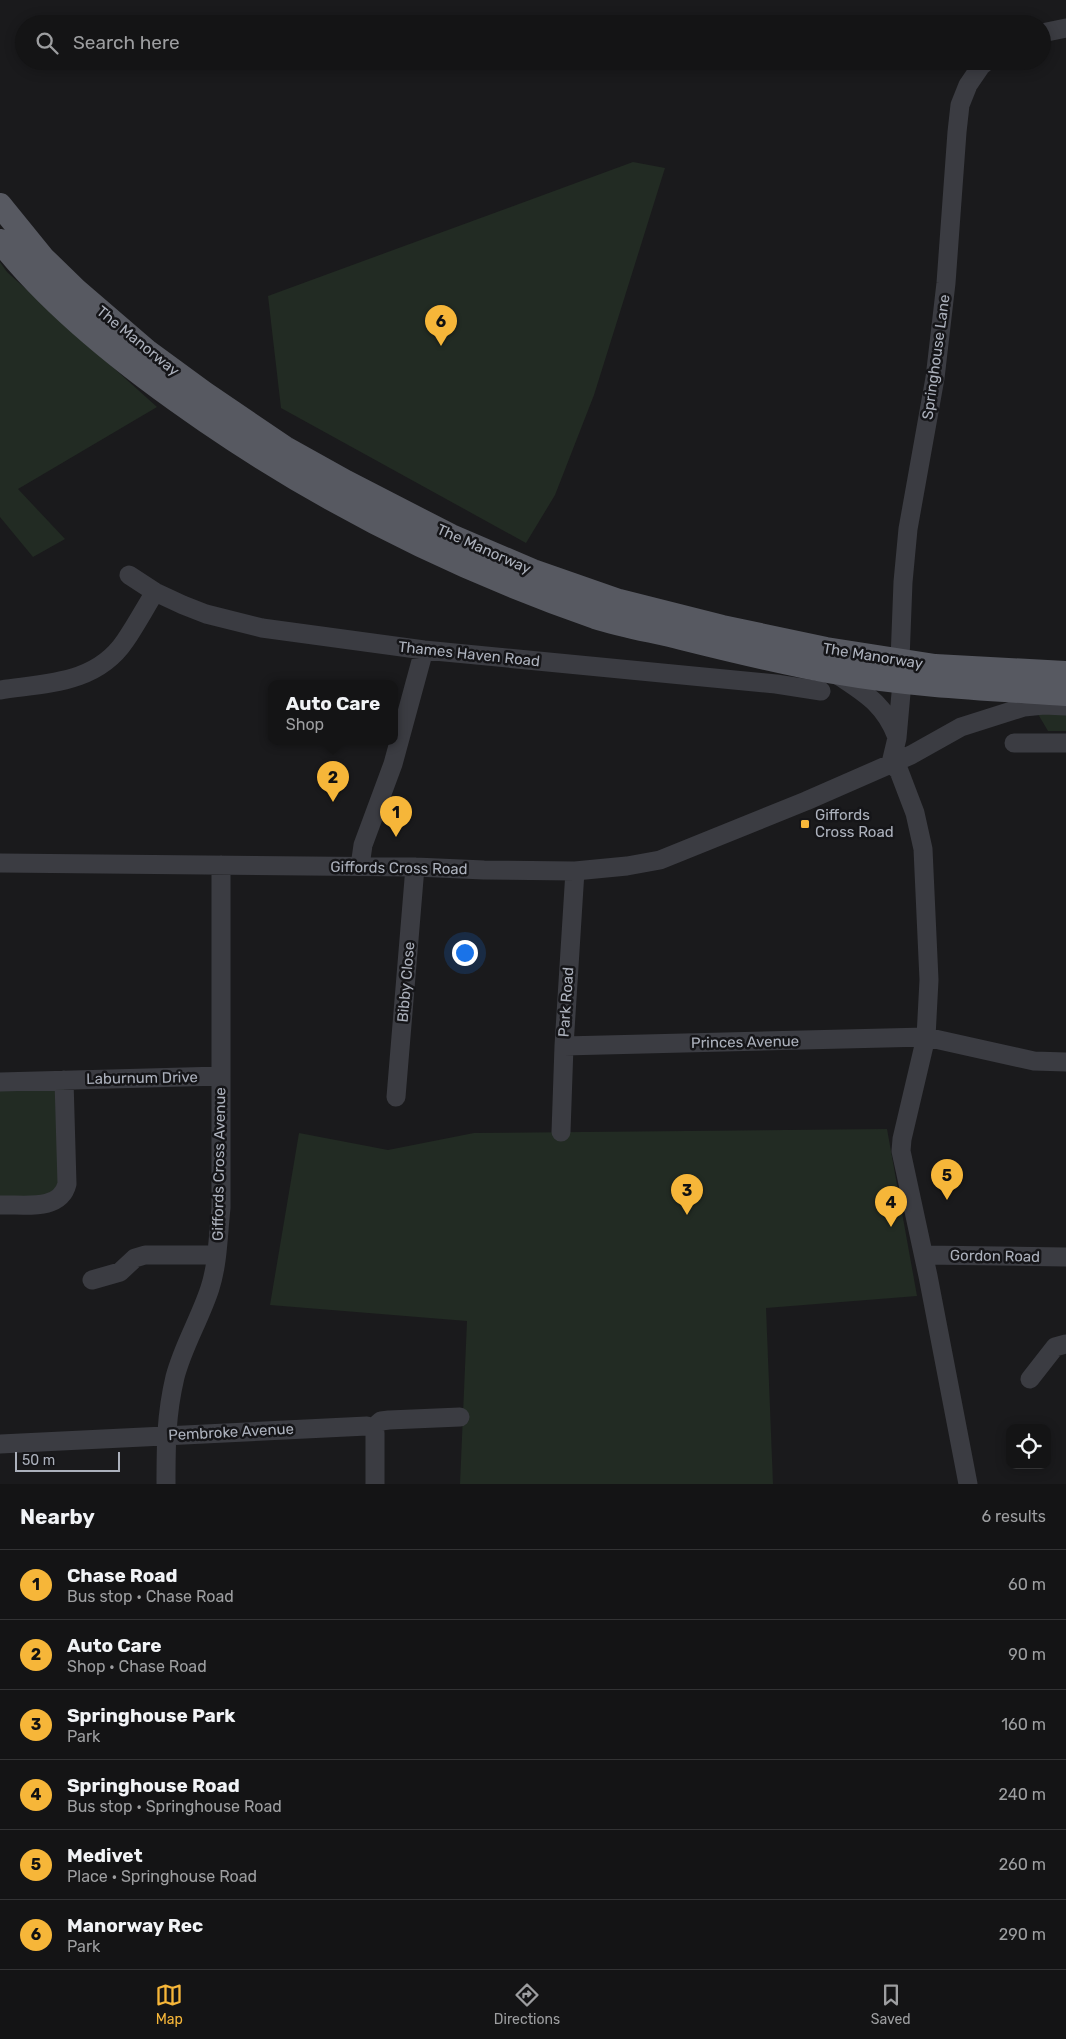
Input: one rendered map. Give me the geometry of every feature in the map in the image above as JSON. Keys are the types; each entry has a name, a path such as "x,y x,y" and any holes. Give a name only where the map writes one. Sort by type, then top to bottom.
{"main road":[{"name":"The Manorway","path":"0,205 38,252 76,290 156,358 285,448 451,536 533,571 619,601 722,627 797,643 901,671 1066,694"},
{"name":"The Manorway","path":"0,241 34,280 71,315 123,360 175,400 250,451 314,490 380,526 492,577 598,618 735,651 827,681 935,666 1066,673"}],"street":[{"path":"1051,31 1066,28"},
{"name":"Springhouse Lane","path":"891,763 897,738 903,582 908,529 935,378 946,283 956,132 960,105 968,85 978,70"},
{"name":"Thames Haven Road","path":"129,574 155,592 206,614 262,628 424,650 776,684 827,681"},
{"path":"0,690 69,680 94,670 113,656 125,642 155,592"},
{"path":"360,866 363,845 393,764 424,650"},
{"path":"827,681 866,694 877,704 891,722 897,738 905,746 924,748"},
{"name":"Giffords Cross Road","path":"0,863 416,866 484,870 575,871 627,866 660,860 806,801 924,748 961,727 1004,712 1044,705 1066,706"},
{"path":"1014,743 1066,743"},
{"path":"891,763 899,771 915,813 923,849 929,980 926,1037 901,1150 924,1255 968,1484"},
{"name":"Giffords Cross Avenue","path":"166,1484 167,1416 186,1342 199,1318 210,1286 216,1255 221,1208 221,865"},
{"name":"Bibby Close","path":"396,1097 416,866"},
{"name":"Park Road","path":"561,1132 564,1046 575,871"},
{"name":"Princes Avenue","path":"564,1046 926,1037 1034,1061 1066,1062"},
{"name":"Laburnum Drive","path":"0,1082 220,1076"},
{"name":"Laburnum Drive","path":"0,1205 47,1204 55,1202 65,1191 67,1184 64,1080"},
{"path":"92,1280 120,1272 135,1258 145,1255 216,1255"},
{"name":"Gordon Road","path":"924,1255 1066,1258"},
{"path":"1030,1379 1055,1347 1066,1344"},
{"name":"Pembroke Avenue","path":"0,1444 368,1426 373,1428 381,1421 460,1417"},
{"path":"373,1428 375,1433 375,1484"}],"shaded area":[{"path":"633,162 665,168 594,395 555,495 526,543 281,408 268,296"},
{"path":"0,262 7,272 157,407 18,489 65,539 33,557 0,517"},
{"path":"1035,709 1066,711 1066,731 1048,731"},
{"path":"64,1080 65,1191 0,1205 0,1082"},
{"path":"887,1129 917,1296 766,1308 773,1484 460,1484 467,1321 270,1305 299,1133 388,1150 474,1133"}],"place":[{"name":"Manorway Rec","path":"441,346"},
{"name":"Auto Care","path":"333,802"},
{"name":"Giffords Cross Road","path":"805,824"},
{"name":"Chase Road","path":"396,837"},
{"name":"Medivet","path":"947,1200"},
{"name":"Springhouse Park","path":"687,1215"},
{"name":"Springhouse Road","path":"891,1227"}]}
